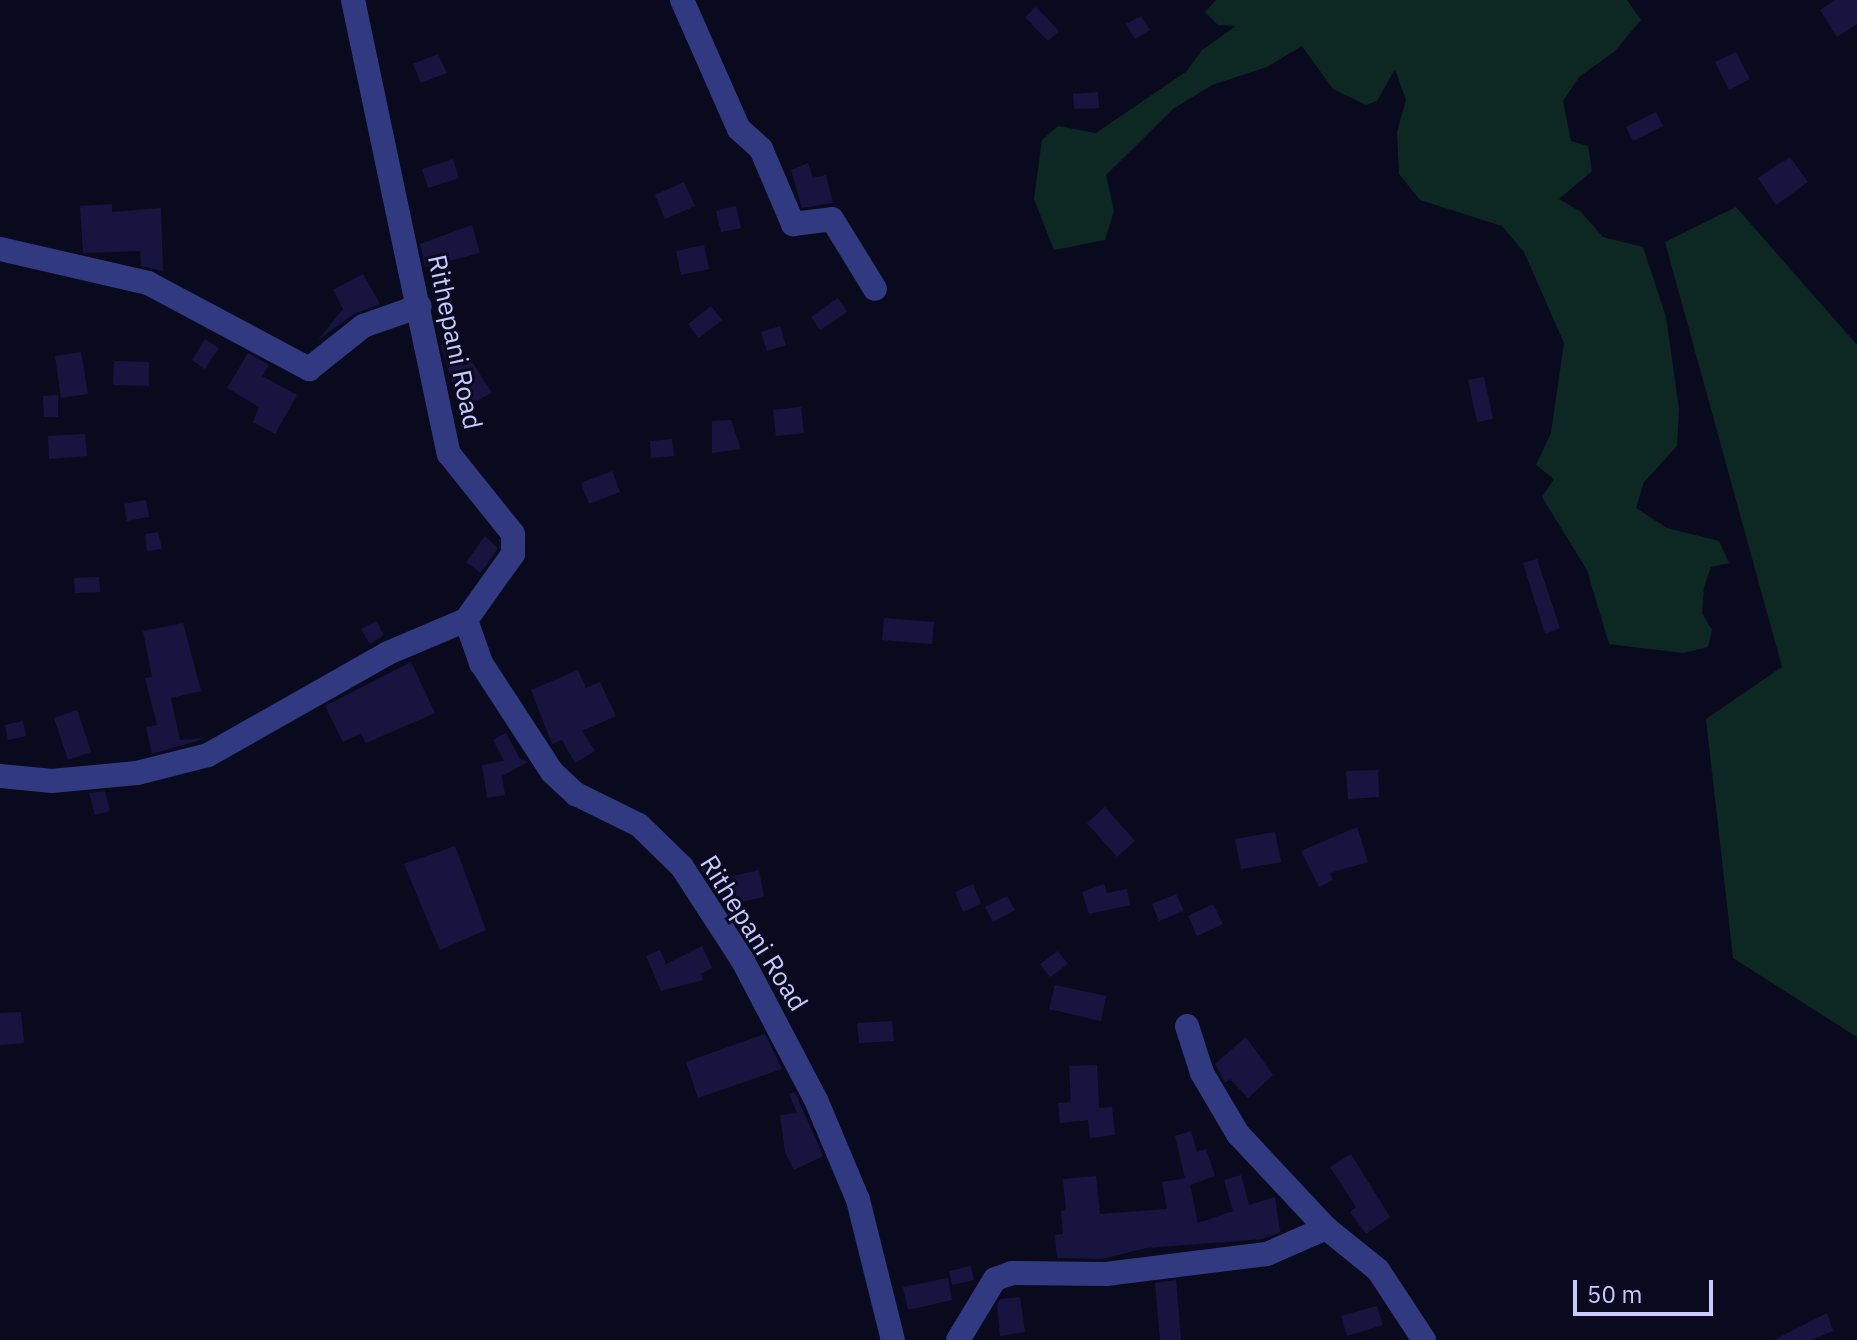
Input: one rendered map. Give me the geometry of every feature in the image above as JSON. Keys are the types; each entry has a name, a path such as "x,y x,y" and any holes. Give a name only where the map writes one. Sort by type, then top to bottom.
{"street":[{"name":"Rithepani Road","path":"353,0 449,454 513,534 513,554 466,620 481,663 552,772 576,794 639,825 682,867 743,961 816,1100 858,1200 893,1340"},
{"path":"682,0 739,129 761,149 793,224 832,219 875,289"},
{"path":"0,249 148,283 309,369 363,326 420,306"},
{"path":"0,776 81,779 137,773 208,755 388,653 466,620"},
{"path":"1187,1026 1202,1073 1238,1134 1326,1228 1387,1280 1424,1340"},
{"path":"958,1340 995,1279 1012,1273 1106,1274 1267,1254 1326,1228"}],"green space":[{"path":"1216,0 1627,0 1641,20 1615,51 1579,77 1563,101 1571,141 1588,146 1592,171 1559,199 1581,212 1603,237 1643,247 1666,317 1679,409 1677,446 1644,482 1636,508 1667,528 1719,541 1729,563 1711,567 1704,587 1702,613 1712,630 1708,647 1683,653 1609,644 1587,570 1542,497 1554,479 1536,465 1551,433 1564,343 1524,252 1502,226 1420,200 1399,174 1397,132 1406,100 1395,69 1377,101 1366,105 1333,89 1302,46 1267,67 1212,85 1173,109 1106,175 1114,211 1105,240 1054,250 1034,199 1042,140 1058,126 1096,133 1187,71 1202,50 1236,26 1218,25 1205,12"},
{"path":"1736,207 1857,345 1857,1037 1733,958 1706,719 1782,667 1665,242"}],"building":[{"path":"1835,0 1857,0 1857,24 1837,37 1820,10"},
{"path":"1036,7 1059,31 1048,41 1025,17"},
{"path":"1141,16 1150,30 1135,39 1126,24"},
{"path":"1736,52 1750,79 1729,90 1715,62"},
{"path":"438,54 447,73 421,83 413,64"},
{"path":"1098,92 1099,108 1074,109 1073,94"},
{"path":"1656,112 1663,126 1633,141 1626,127"},
{"path":"1790,157 1808,182 1776,205 1758,178"},
{"path":"453,159 459,178 428,188 422,169"},
{"path":"808,163 813,178 826,175 833,203 802,208 791,170"},
{"path":"684,182 695,206 665,219 655,195"},
{"path":"112,204 112,212 161,208 163,271 141,266 140,251 83,253 80,206"},
{"path":"736,206 741,228 721,232 716,211"},
{"path":"472,225 480,253 425,267 420,244"},
{"path":"704,245 709,269 681,275 676,251"},
{"path":"363,274 380,304 354,314 318,340 343,309 333,290"},
{"path":"838,298 847,312 820,330 811,317"},
{"path":"711,306 722,320 699,338 688,324"},
{"path":"780,326 786,345 767,351 761,332"},
{"path":"205,339 219,348 205,369 192,360"},
{"path":"459,342 463,366 472,362 492,393 460,409 441,345"},
{"path":"81,352 88,394 61,398 55,356"},
{"path":"248,353 269,365 262,376 297,395 275,434 253,422 259,407 227,388"},
{"path":"114,361 149,362 149,386 113,385"},
{"path":"1484,377 1493,419 1477,422 1468,380"},
{"path":"58,395 58,417 44,417 43,396"},
{"path":"801,407 804,433 776,436 773,410"},
{"path":"731,420 741,449 712,453 712,421"},
{"path":"85,434 87,456 49,459 48,436"},
{"path":"672,439 674,456 651,458 650,441"},
{"path":"612,471 620,492 589,504 581,483"},
{"path":"146,500 149,517 127,521 124,504"},
{"path":"158,532 162,549 147,551 145,534"},
{"path":"485,536 498,548 481,573 466,562"},
{"path":"1537,559 1560,628 1545,634 1523,563"},
{"path":"99,577 100,592 75,593 74,578"},
{"path":"884,618 934,622 932,644 882,640"},
{"path":"376,621 384,635 370,644 361,629"},
{"path":"183,623 201,691 171,698 180,740 207,738 152,754 146,727 157,725 145,678 152,677 143,631"},
{"path":"411,662 435,713 366,743 361,733 343,742 325,706"},
{"path":"578,670 586,688 600,682 616,716 582,731 595,751 575,763 562,740 552,744 531,690"},
{"path":"77,710 91,752 68,760 54,718"},
{"path":"23,721 26,736 8,740 5,725"},
{"path":"506,733 520,759 528,762 502,776 505,795 487,798 482,765 504,761 493,740"},
{"path":"1378,770 1379,797 1348,799 1346,771"},
{"path":"105,791 110,811 95,815 89,793"},
{"path":"1105,807 1135,841 1117,857 1087,823"},
{"path":"1357,827 1368,862 1330,873 1333,880 1319,887 1301,851"},
{"path":"1275,832 1281,862 1241,869 1235,839"},
{"path":"455,846 486,930 440,950 404,864"},
{"path":"714,856 719,871 706,876 697,862"},
{"path":"759,870 764,897 730,904 724,878"},
{"path":"973,884 981,904 963,912 955,892"},
{"path":"1104,884 1107,893 1127,889 1130,905 1089,914 1082,892"},
{"path":"1176,894 1184,911 1159,921 1152,904"},
{"path":"1007,896 1015,910 993,922 985,907"},
{"path":"1213,904 1223,924 1197,936 1188,916"},
{"path":"702,946 712,968 701,974 703,980 661,991 646,956 660,950 666,964"},
{"path":"1058,951 1068,964 1050,977 1040,964"},
{"path":"1055,985 1106,996 1101,1021 1049,1009"},
{"path":"21,1012 24,1043 0,1045 0,1013"},
{"path":"892,1021 894,1041 859,1043 857,1023"},
{"path":"765,1034 782,1069 698,1098 686,1062"},
{"path":"1246,1037 1273,1075 1248,1098 1230,1079 1225,1083 1215,1064"},
{"path":"1097,1065 1099,1108 1112,1107 1115,1135 1090,1138 1088,1120 1060,1123 1058,1103 1071,1102 1069,1066"},
{"path":"795,1092 823,1156 794,1170 785,1152 780,1115 797,1113 789,1094"},
{"path":"1191,1131 1197,1152 1206,1149 1215,1176 1190,1185 1198,1223 1233,1211 1224,1180 1241,1175 1249,1205 1275,1197 1280,1232 1263,1239 1146,1248 1102,1259 1057,1258 1055,1235 1063,1234 1061,1211 1066,1210 1063,1179 1096,1176 1100,1214 1167,1209 1162,1182 1185,1178 1175,1136"},
{"path":"1351,1154 1390,1217 1366,1234 1350,1212 1356,1207 1330,1167"},
{"path":"971,1266 974,1280 952,1285 949,1271"},
{"path":"948,1278 952,1300 908,1310 903,1287"},
{"path":"1176,1280 1181,1340 1160,1340 1155,1283"},
{"path":"1020,1297 1025,1332 1000,1336 997,1305 1000,1299"},
{"path":"1377,1306 1383,1325 1347,1336 1341,1316"},
{"path":"1827,1313 1833,1331 1811,1340 1774,1340"}]}
